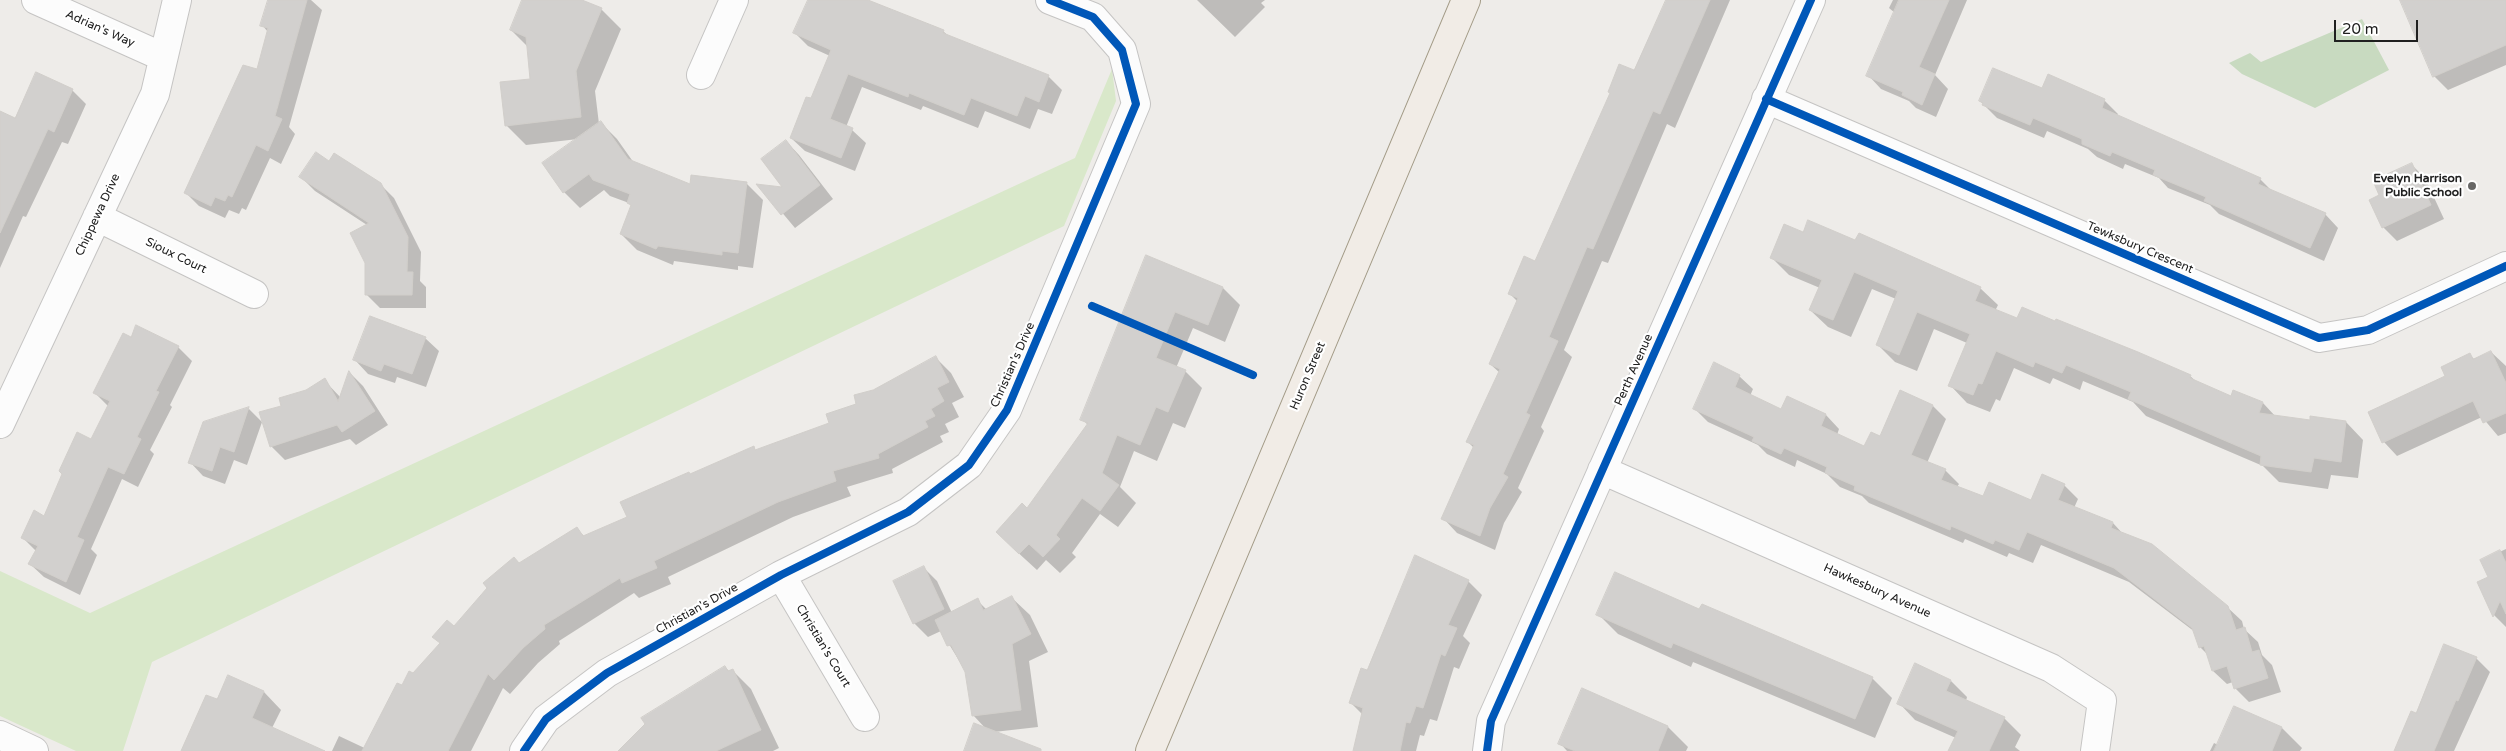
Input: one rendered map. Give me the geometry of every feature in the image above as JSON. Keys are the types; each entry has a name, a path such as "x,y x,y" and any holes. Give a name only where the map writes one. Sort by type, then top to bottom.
{"main road":[{"name":"Huron Street","path":"1150,751 1466,0"}],"street":[{"name":"Adrian's Way","path":"36,0 163,58"},
{"name":"Chippewa Drive","path":"2,417 155,94 177,0"},
{"path":"701,75 734,0"},
{"name":"Christian's Drive","path":"524,751 546,719 606,673 781,575 908,512 969,464 1007,410 1136,104 1122,50 1093,17 1050,0"},
{"name":"Perth Avenue","path":"1487,751 1491,721 1811,0"},
{"name":"Tewksbury Crescent","path":"1766,99 2319,338 2368,330 2506,266"},
{"name":"Sioux Court","path":"97,217 254,294"},
{"name":"Hawkesbury Avenue","path":"1602,470 2051,668 2102,701 2095,751"},
{"name":"Christian's Court","path":"781,575 865,716"},
{"path":"0,735 34,751"}],"green space":[{"path":"2362,19 2389,70 2315,108 2242,74 2229,63 2250,53 2261,62"},
{"path":"1112,69 1116,101 1064,226 152,662 123,751 76,751 0,716 0,571 90,613 1075,158"}],"building":[{"path":"268,0 307,0 275,116 282,119 268,151 256,145 232,197 228,195 225,201 215,197 211,206 184,193 243,65 257,69 268,28 260,26"},
{"path":"522,0 582,0 602,8 576,71 581,117 505,126 500,82 530,79 526,37 510,30"},
{"path":"808,0 868,0 944,30 943,33 1049,75 1039,102 1025,96 1017,116 971,98 964,115 909,93 908,97 848,74 830,119 853,128 841,158 790,138 806,97 811,98 831,50 793,33"},
{"path":"1666,0 1710,0 1660,114 1653,111 1593,249 1587,247 1549,337 1558,341 1526,413 1530,415 1503,474 1508,477 1490,508 1480,536 1441,519 1474,445 1466,442 1500,369 1489,364 1518,298 1508,294 1524,256 1535,261 1610,93 1608,92 1619,64 1634,70"},
{"path":"1899,0 1949,0 1919,67 1935,74 1922,105 1902,95 1903,92 1866,76"},
{"path":"2400,0 2506,0 2506,45 2433,77"},
{"path":"1993,68 2042,88 2048,74 2105,99 2102,108 2261,178 2258,184 2326,213 2310,248 2204,201 2206,197 2153,175 2155,170 2112,152 2110,156 2082,144 2082,139 2033,118 2030,125 1982,105 1983,103 1979,101"},
{"path":"36,72 73,89 54,132 48,129 0,233 0,111 15,118"},
{"path":"601,121 628,159 690,184 691,175 747,182 738,253 722,251 722,255 658,246 656,249 620,234 631,205 627,203 630,194 593,180 589,174 563,193 542,163"},
{"path":"786,140 820,185 781,215 756,184 782,187 761,159"},
{"path":"316,152 329,161 334,153 381,183 408,237 407,272 413,272 412,295 365,295 365,263 350,233 369,223 299,177"},
{"path":"2412,163 2431,205 2382,228 2369,200 2379,195 2373,181"},
{"path":"1808,220 1855,240 1859,233 1981,287 1975,301 2017,318 2022,307 2138,352 2191,375 2190,378 2231,396 2233,390 2263,402 2259,413 2310,420 2310,416 2346,421 2341,462 2314,458 2311,472 2260,465 2261,456 2128,399 2131,392 2066,365 2062,373 2035,362 2033,367 1996,351 1982,384 1978,383 1973,395 1948,386 1970,334 1917,312 1899,355 1876,345 1898,291 1854,272 1833,320 1809,310 1822,280 1770,258 1784,224 1803,232"},
{"path":"1146,255 1223,287 1208,325 1175,312 1156,358 1186,370 1168,412 1156,407 1140,445 1117,435 1102,473 1119,485 1100,511 1082,498 1056,535 1060,539 1043,557 1029,544 1019,554 996,532 1022,503 1027,508 1088,423 1080,420"},
{"path":"370,316 426,337 412,374 384,364 381,371 353,360"},
{"path":"136,325 179,346 156,391 159,392 137,437 141,439 124,474 108,467 77,537 84,540 66,582 28,564 38,546 21,538 34,510 44,516 62,474 59,471 77,432 91,439 110,401 93,393 123,333 131,337"},
{"path":"2491,351 2506,383 2506,413 2483,423 2473,401 2382,443 2368,412 2445,376 2441,367 2470,353 2473,359"},
{"path":"936,356 949,382 937,388 944,401 931,409 935,416 925,421 928,427 878,454 879,458 833,471 836,481 778,502 654,561 657,568 622,583 620,578 544,625 545,629 523,648 494,680 488,674 448,751 362,751 397,683 402,685 409,671 413,673 440,643 432,637 447,620 454,626 487,588 483,583 514,557 519,563 577,527 583,536 627,517 620,502 689,472 690,474 754,446 755,450 829,423 826,414 856,404 854,395 873,390"},
{"path":"1714,362 1740,375 1735,387 1781,409 1787,396 1826,414 1821,426 1864,446 1871,432 1880,436 1900,390 1933,405 1911,455 1946,469 1941,480 1983,496 1989,482 2031,500 2042,474 2065,484 2058,500 2113,522 2111,528 2152,544 2228,606 2236,630 2245,627 2252,652 2259,650 2268,678 2234,689 2227,666 2212,671 2204,646 2199,648 2192,628 2114,568 2027,532 2019,550 1995,540 1993,544 1951,526 1950,530 1854,490 1855,486 1825,473 1827,467 1784,448 1781,454 1752,441 1754,437 1693,409"},
{"path":"349,371 375,411 342,432 337,425 270,447 259,412 281,406 279,398 306,390 325,378 338,401"},
{"path":"249,407 234,452 220,447 212,471 188,463 203,422"},
{"path":"2500,550 2506,563 2506,614 2500,601 2493,617 2477,582 2488,577 2480,560"},
{"path":"1415,555 1469,580 1448,625 1457,628 1445,656 1441,654 1423,708 1416,706 1410,723 1406,722 1400,751 1353,751 1363,708 1349,703 1361,668 1367,670"},
{"path":"924,566 944,609 913,624 893,581"},
{"path":"1615,572 1699,609 1702,604 1873,677 1855,719 1673,643 1671,648 1596,615"},
{"path":"1012,596 1031,634 1012,644 1021,710 972,716 965,672 951,645 947,646 935,620 978,598 983,610"},
{"path":"2444,644 2477,657 2458,701 2456,700 2434,751 2394,751 2411,711 2416,713"},
{"path":"1915,663 1951,680 1946,691 2005,717 1989,751 1948,751 1958,731 1897,704"},
{"path":"725,666 728,671 733,669 761,730 716,751 618,751 645,724 641,718"},
{"path":"228,675 264,691 252,718 325,751 181,751 206,695 217,699"},
{"path":"1582,688 1668,726 1658,751 1575,751 1558,744"},
{"path":"2234,706 2282,727 2272,751 2214,751"},
{"path":"974,723 1041,749 1041,751 964,751"}],"cycle path":[{"path":"524,751 546,719 607,673 781,575 908,512 969,465 1007,410 1136,104 1122,50 1093,17 1050,0"},
{"path":"1487,751 1491,721 1811,0"},
{"path":"1766,99 2319,338 2368,330 2506,266"},
{"path":"1092,306 1253,375"}],"place":[{"name":"Evelyn Harrison Public School","path":"2472,186"}]}
